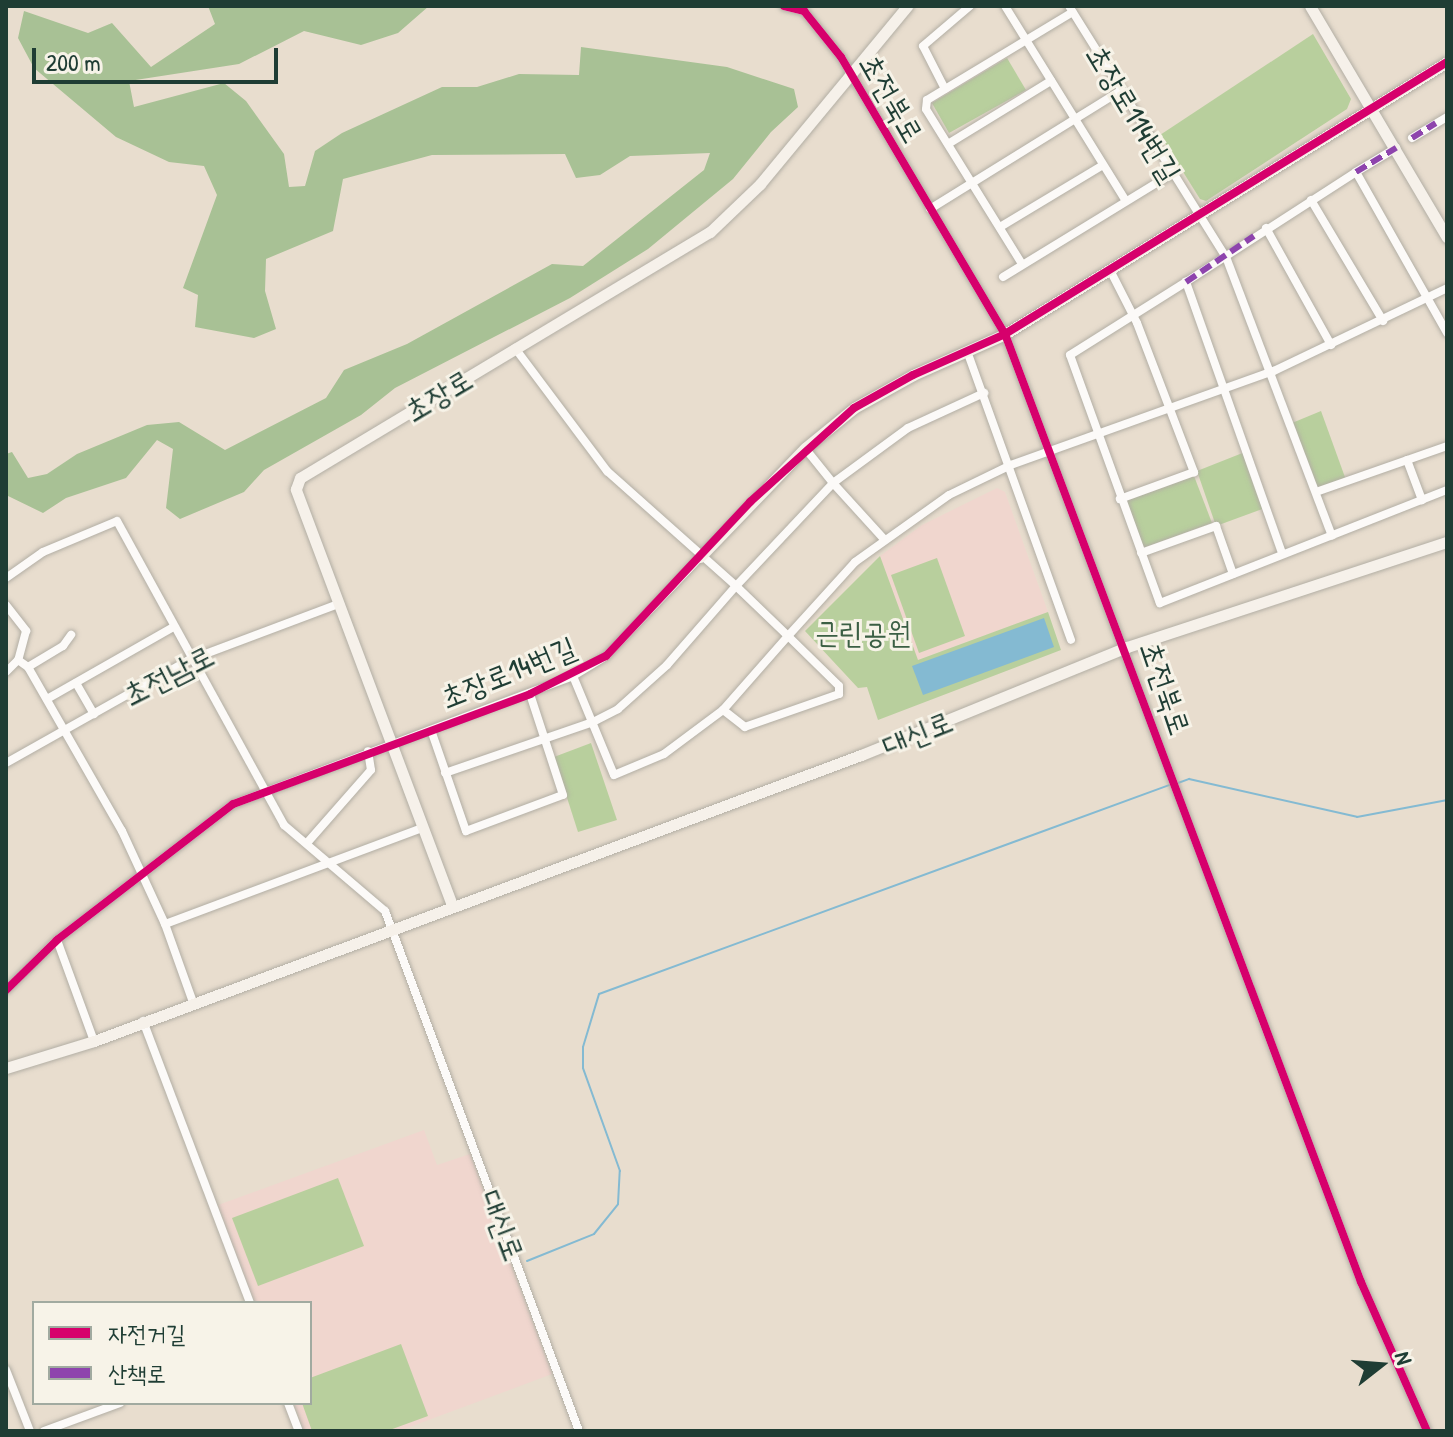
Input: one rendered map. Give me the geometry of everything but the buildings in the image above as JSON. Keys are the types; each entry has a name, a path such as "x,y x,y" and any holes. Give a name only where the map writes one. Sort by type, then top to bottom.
{"street":[{"name":"초전북로","path":"784,6 804,11 841,57 848,76 1005,334 1127,647 1361,1282 1427,1431"},
{"name":"초장로","path":"452,905 296,489 300,478 710,232 737,210 907,6"},
{"path":"945,89 923,46 970,6"},
{"path":"1005,6 1126,201"},
{"path":"1310,6 1447,238"},
{"path":"1022,264 926,109 927,100 1025,41 1071,9"},
{"name":"초장로114번길","path":"1071,9 1199,219 1226,257 1274,371 1332,536"},
{"path":"700,557 805,448 854,408 1005,334 1199,219 1447,62"},
{"path":"948,144 1051,81"},
{"path":"930,209 973,186 1120,91"},
{"path":"1412,138 1447,117"},
{"path":"1396,148 1266,228 1134,318 1070,355 1097,437 1160,603 1447,490"},
{"path":"1000,227 1103,165"},
{"path":"1356,172 1447,333"},
{"path":"1003,277 1171,174"},
{"path":"1311,200 1383,321"},
{"path":"1266,228 1331,345"},
{"path":"1111,272 1134,318 1194,472 1120,499"},
{"path":"1186,282 1282,553"},
{"path":"515,348 596,459 700,557 736,586 788,636 839,686 839,694 745,727 723,710 788,636 883,538 949,495 1011,465 1097,437 1274,371 1428,300 1447,288"},
{"path":"967,351 1011,465 1071,640"},
{"path":"445,773 545,736 593,722 618,709 667,665 833,483 908,428 984,393"},
{"path":"1316,492 1447,446"},
{"path":"805,448 883,538"},
{"path":"1407,460 1422,500"},
{"path":"6,578 43,552 117,521 189,660 284,825 385,911 390,930"},
{"path":"1141,553 1216,526 1233,574"},
{"name":"대신로","path":"6,1068 94,1041 861,755 1127,647 1447,542"},
{"name":"초장로14번길","path":"8,985 57,940 233,804 573,676 606,656 700,557"},
{"name":"초전남로","path":"6,763 189,660 338,604"},
{"path":"6,605 26,631 18,660 6,672"},
{"path":"47,699 173,627"},
{"path":"28,667 63,646 71,635"},
{"path":"18,660 28,667 47,699 143,872 193,1002"},
{"name":"초장로14번길","path":"573,676 614,775 664,754 723,710"},
{"path":"76,683 94,714"},
{"name":"초장로14번길","path":"431,730 466,831 563,795 530,694"},
{"path":"307,843 371,770 368,751"},
{"path":"165,924 422,828"},
{"name":"대신로","path":"390,930 579,1431"},
{"path":"57,940 94,1041"},
{"path":"143,1021 249,1301"},
{"path":"6,1370 30,1431"},
{"path":"44,1431 115,1405"},
{"path":"289,1405 299,1431"}],"shaded area":[{"path":"997,488 1005,492 1048,612 917,660 880,556 922,525"},
{"path":"424,1130 437,1165 470,1154 552,1374 399,1431 304,1431 295,1405 312,1405 312,1301 254,1301 218,1205"}],"green space":[{"path":"208,6 429,6 398,33 361,45 304,31 239,64 129,81 134,107 224,83 246,101 284,154 289,187 305,186 315,151 342,133 442,87 477,87 519,74 579,75 581,47 727,67 794,89 798,107 771,132 733,179 648,249 570,298 395,388 361,415 264,470 244,492 180,519 166,508 173,449 157,440 126,478 66,498 43,513 6,495 6,454 12,452 28,478 47,474 77,454 147,425 179,422 225,450 326,398 344,370 407,344 552,264 583,266 704,170 710,153 630,156 600,175 576,178 565,154 432,155 343,179 333,231 266,259 265,291 276,329 254,338 195,327 198,295 183,288 217,195 204,166 169,162 116,137 34,68 18,38 24,11 88,33 112,23 151,67 215,24"},
{"path":"1313,34 1351,99 1347,109 1206,201 1200,199 1160,135"},
{"path":"1007,58 1026,90 949,133 932,103"},
{"path":"1321,411 1346,480 1317,490 1292,423"},
{"path":"1245,452 1265,508 1216,526 1197,471"},
{"path":"1194,476 1212,523 1143,548 1126,501"},
{"name":"근린공원","path":"880,556 918,660 1048,612 1061,650 878,720 867,687 858,688 805,631"},
{"path":"937,558 965,636 919,653 891,575"},
{"path":"591,743 617,820 578,832 554,757"},
{"path":"338,1178 364,1246 258,1286 232,1218"},
{"path":"401,1344 428,1416 387,1431 312,1431 303,1405 312,1405 312,1377"}],"water":[{"path":"1044,618 1054,647 923,695 912,666"}],"waterway":[{"path":"1178,783 1189,779 1357,817 1447,800"},
{"path":"527,1261 594,1234 618,1204 620,1171 583,1068 583,1047 599,994 1172,784"}],"marked path":[{"path":"1412,138 1436,123"},
{"path":"1356,172 1396,148"},
{"path":"1186,282 1254,236"}],"cycle path":[{"path":"784,6 804,11 841,57 1005,334 1361,1282 1427,1431"},
{"path":"6,990 57,940 233,804 530,694 606,656 750,502 854,408 913,375 1005,334 1447,62"}]}
